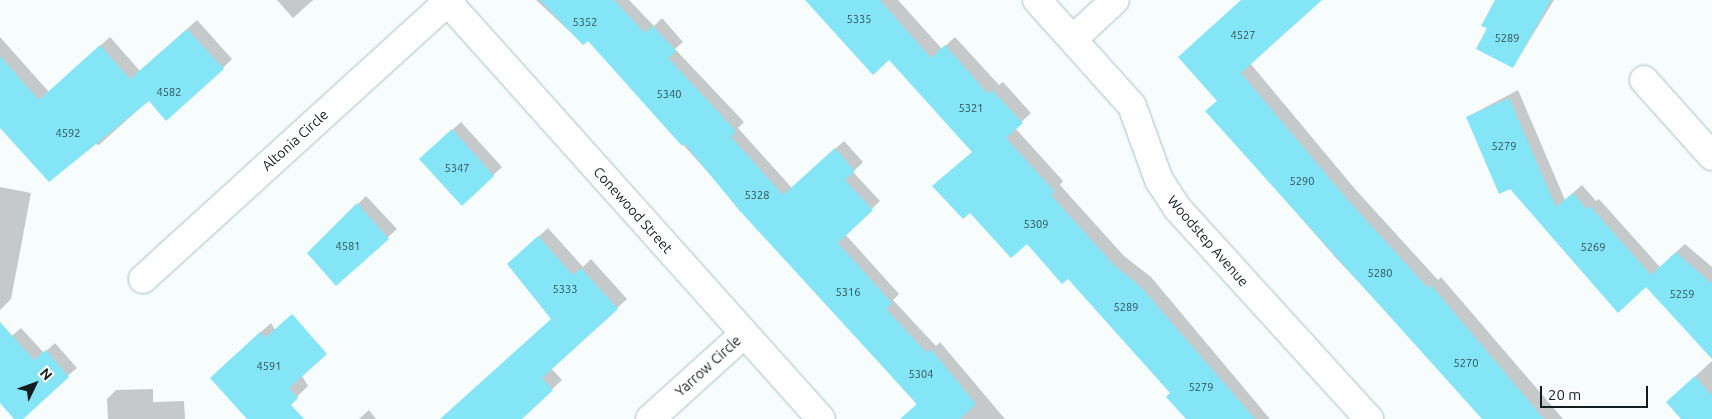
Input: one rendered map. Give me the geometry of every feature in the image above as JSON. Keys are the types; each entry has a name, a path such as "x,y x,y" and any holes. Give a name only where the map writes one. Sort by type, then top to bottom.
{"street":[{"name":"Woodstep Avenue","path":"1037,0 1073,39 1139,118 1167,195 1368,419"},
{"path":"1073,39 1116,0"},
{"name":"Altonia Circle","path":"143,279 447,1"},
{"name":"Conewood Street","path":"447,1 821,419"},
{"path":"1644,80 1712,156"},
{"name":"Yarrow Circle","path":"650,419 744,334"}],"building":[{"path":"540,0 614,0 645,33 653,26 676,51 668,58 736,131 731,137 783,195 835,148 855,171 845,180 873,210 838,243 892,303 886,309 927,353 931,349 976,404 960,419 900,419 917,404 739,210 684,143 682,146 588,41 583,45"},
{"path":"805,0 880,0 931,58 945,45 988,94 992,90 1023,123 1006,138 1055,192 1051,195 1114,265 1141,287 1255,419 1186,419 1166,397 1170,393 1068,279 1062,284 1027,244 1011,258 970,213 963,219 932,186 972,152 889,60 873,75"},
{"path":"1241,0 1322,0 1241,73 1346,198 1428,288 1431,285 1544,419 1482,419 1205,111 1217,101 1178,57"},
{"path":"1495,0 1551,0 1513,68 1476,49 1487,28 1481,26"},
{"path":"187,29 224,69 166,121 149,101 49,182 0,128 0,56 39,100 100,45 130,79"},
{"path":"1509,98 1556,207 1573,193 1587,209 1590,206 1651,275 1676,252 1712,284 1712,359 1646,287 1618,313 1510,189 1499,194 1466,117"},
{"path":"452,129 494,176 462,206 419,159"},
{"path":"357,203 389,239 336,286 307,253"},
{"path":"538,236 573,275 581,268 618,309 542,378 553,390 522,419 440,419 551,319 507,264"},
{"path":"292,314 327,354 289,388 298,398 291,405 304,419 247,419 210,378 260,332 265,338"},
{"path":"0,322 34,360 46,350 69,377 23,419 14,419 0,403"},
{"path":"1695,376 1712,396 1712,419 1681,419 1666,402"}]}
